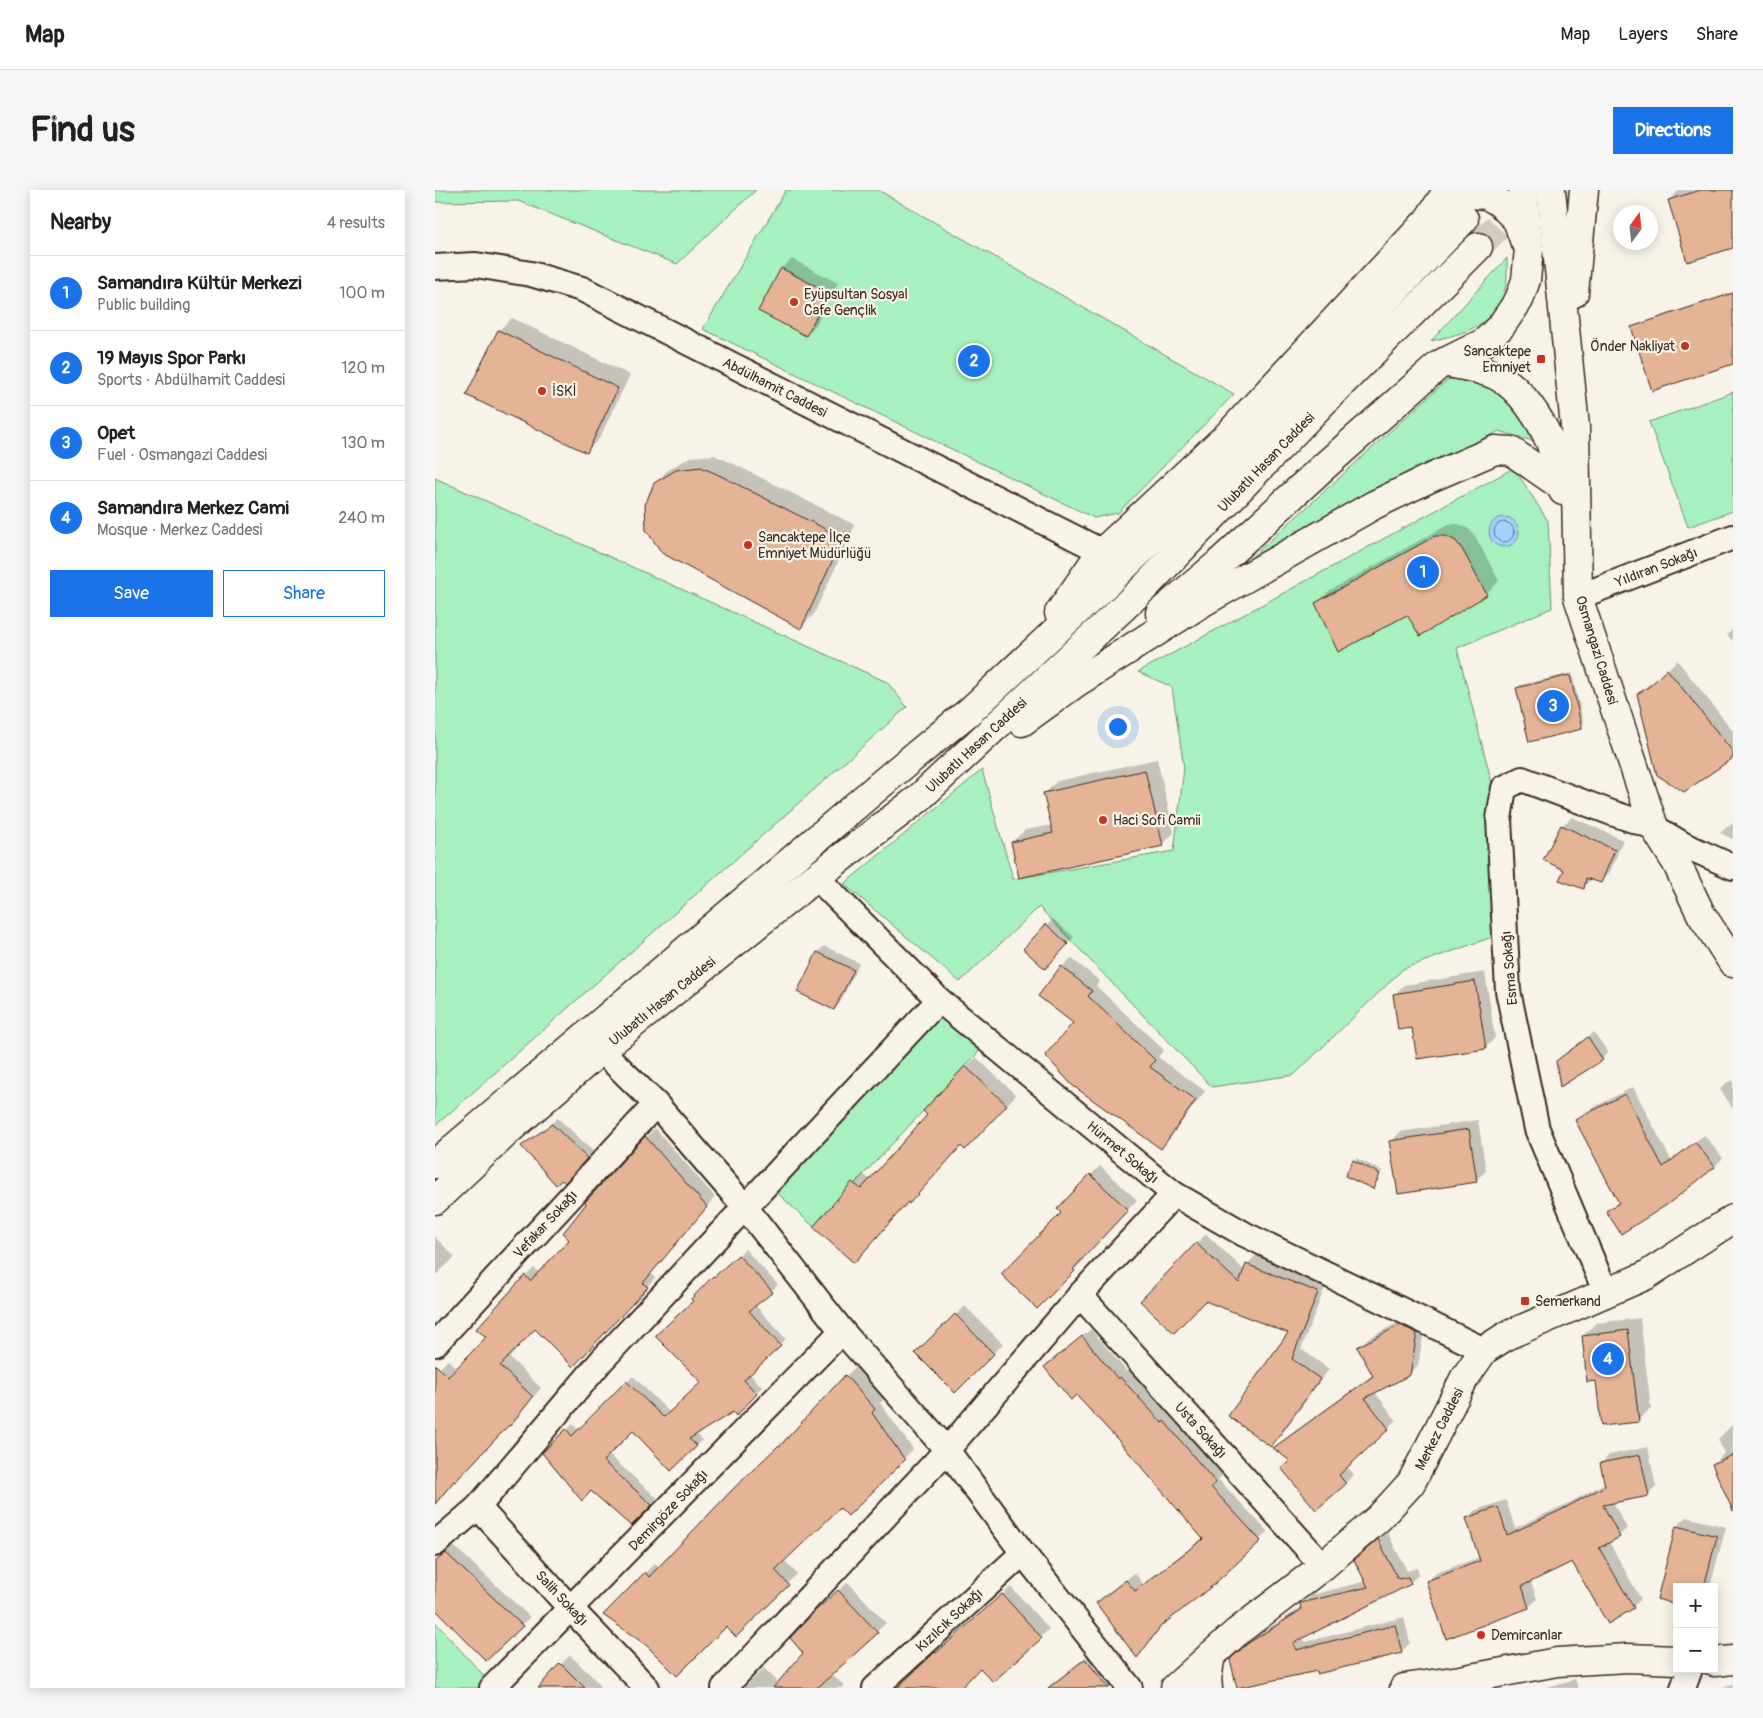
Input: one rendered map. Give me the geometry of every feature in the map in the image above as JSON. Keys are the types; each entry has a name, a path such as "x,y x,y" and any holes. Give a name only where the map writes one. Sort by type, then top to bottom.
{"main road":[{"path":"918,799 1076,683 1218,564 1439,365 1485,342 1501,326 1519,300 1525,280 1528,254 1523,190"},
{"name":"Osmangazi Caddesi","path":"1551,190 1575,427 1579,596 1654,827 1676,862 1701,914 1733,963"},
{"path":"1575,427 1574,282 1584,190"},
{"path":"1028,657 1103,552 1229,434 1428,220 1441,201 1469,194 1487,195 1500,203 1517,220 1528,254"},
{"name":"Ulubatlı Hasan Caddesi","path":"435,1164 894,773 971,710 1184,509 1464,219"},
{"name":"Ulubatlı Hasan Caddesi","path":"435,1200 509,1130 601,1050 816,877 918,799 1144,588 1329,396 1478,247"},
{"path":"1444,362 1476,368 1497,376 1515,388 1533,412 1550,442 1560,485 1577,526"},
{"path":"1076,683 1205,601 1374,505 1495,450 1511,451 1560,485"},
{"name":"Merkez Caddesi","path":"1176,1688 1237,1632 1323,1566 1379,1518 1411,1483 1464,1379 1485,1350 1508,1335 1645,1276 1733,1219"},
{"path":"1208,1688 1207,1679 1211,1655"},
{"path":"1404,1688 1557,1662 1628,1658 1673,1660"},
{"path":"1718,1662 1733,1660"},
{"path":"1430,1688 1460,1680"},
{"path":"1176,1688 1184,1686 1198,1688"}],"street":[{"name":"Abdülhamit Caddesi","path":"435,266 476,265 531,274 582,290 1103,552"},
{"name":"Yıldıran Sokağı","path":"1579,596 1733,537"},
{"name":"Esma Sokağı","path":"1606,1293 1537,1128 1508,991 1499,819 1504,788 1522,778 1654,827"},
{"path":"1654,827 1684,845 1733,867"},
{"name":"Hürmet Sokağı","path":"816,877 939,1000 1174,1194 1244,1234 1485,1350"},
{"path":"435,1544 478,1507 603,1360 939,1000"},
{"path":"601,1050 656,1104 745,1207 842,1331 947,1450 1023,1553 1130,1687"},
{"name":"Vefakar Sokağı","path":"435,1344 656,1104"},
{"path":"724,1688 947,1450 1080,1295 1174,1194"},
{"name":"Usta Sokağı","path":"1080,1295 1323,1566"},
{"name":"Demirgöze Sokağı","path":"492,1688 842,1331"},
{"name":"Salih Sokağı","path":"478,1507 571,1609 647,1688"},
{"name":"Kızılcık Sokağı","path":"875,1688 1023,1553"},
{"path":"1683,1688 1689,1673"}],"green space":[{"path":"435,190 756,190 677,264 518,201 435,202"},
{"path":"786,190 878,190 1234,394 1118,513 1094,518 703,329"},
{"path":"1507,258 1506,285 1494,312 1486,320 1467,331 1431,341"},
{"path":"1471,376 1495,390 1522,419 1533,441 1499,431 1243,565 1447,380"},
{"path":"1733,392 1733,511 1688,527 1649,422"},
{"path":"1514,468 1548,521 1552,608 1457,648 1502,822 1492,937 1403,969 1294,1075 1212,1087 1039,907 960,982 844,884 982,770 1013,879 1174,851 1184,768 1172,687 1138,672"},
{"path":"435,478 887,682 907,707 435,1126"},
{"path":"933,997 988,1042 814,1227 757,1174"},
{"path":"435,1622 495,1688 435,1688"}],"water":[{"path":"1504,517 1515,521 1519,532 1515,543 1504,547 1493,543 1489,532 1493,521"}],"building":[{"path":"1701,190 1733,190 1733,248 1687,262 1668,200"},
{"name":"Eyüpsultan Sosyal Cafe Gençlik","path":"781,268 829,293 806,336 758,311"},
{"name":"Önder Nakliyat","path":"1733,293 1733,364 1652,391 1631,327"},
{"name":"İSKİ","path":"498,330 618,388 587,453 466,395"},
{"name":"Sancaktepe İlçe Emniyet Müdürlüğü","path":"701,467 843,538 801,629 662,553 646,530 645,505 654,483 676,470"},
{"path":"1435,536 1446,536 1456,541 1487,595 1420,636 1407,615 1338,652 1315,603"},
{"path":"1667,669 1733,752 1733,758 1684,792 1657,775 1637,694 1650,686"},
{"path":"1570,675 1582,729 1529,742 1516,688"},
{"name":"Haci Sofi Camii","path":"1145,770 1163,846 1019,878 1011,842 1053,833 1043,793"},
{"path":"1561,825 1615,850 1601,883 1586,878 1584,889 1559,880 1564,870 1543,860"},
{"path":"1046,924 1068,944 1045,969 1023,949"},
{"path":"817,952 854,970 834,1010 797,992"},
{"path":"1061,966 1092,991 1088,996 1155,1060 1150,1067 1196,1100 1161,1149 1072,1085 1045,1055 1073,1023 1038,996"},
{"path":"1475,981 1486,1049 1417,1059 1412,1028 1398,1030 1393,994"},
{"path":"1588,1037 1603,1060 1560,1087 1556,1061"},
{"path":"965,1066 1007,1105 965,1150 961,1146 854,1263 813,1227 852,1182 861,1189 927,1115 923,1111"},
{"path":"1625,1094 1663,1167 1695,1142 1715,1167 1668,1204 1621,1234 1606,1211 1619,1203 1575,1120"},
{"path":"552,1124 587,1158 565,1183 562,1180 556,1185 521,1146"},
{"path":"1469,1129 1477,1182 1398,1194 1389,1141"},
{"path":"645,1136 707,1207 643,1283 648,1287 573,1367 535,1329 500,1366 533,1397 510,1426 454,1481 435,1504 435,1364 448,1377 486,1337 476,1329 525,1275 530,1281 569,1240 563,1233 586,1204 585,1202"},
{"path":"1353,1160 1380,1174 1373,1189 1345,1176"},
{"path":"1090,1174 1128,1210 1073,1269 1075,1271 1037,1309 1001,1274 1061,1213 1057,1209"},
{"path":"1196,1243 1239,1283 1246,1264 1318,1292 1292,1359 1320,1379 1271,1447 1228,1416 1288,1333 1205,1301 1174,1333 1140,1301"},
{"path":"738,1255 773,1292 749,1311 781,1346 744,1380 757,1394 736,1416 733,1412 689,1439 697,1446 671,1471 633,1431 603,1461 652,1505 631,1526 591,1491 582,1501 542,1453 566,1429 572,1436 626,1381 664,1417 701,1382 655,1336 693,1301 691,1299 713,1276"},
{"path":"955,1314 994,1354 955,1393 915,1353"},
{"path":"1400,1325 1417,1333 1410,1375 1365,1398 1389,1429 1339,1475 1346,1484 1316,1510 1281,1468 1290,1461 1273,1448 1373,1376 1357,1347"},
{"path":"1628,1330 1639,1422 1601,1426 1596,1381 1587,1382 1582,1336"},
{"path":"1082,1336 1118,1379 1120,1377 1162,1423 1164,1421 1216,1483 1211,1487 1261,1541 1211,1587 1161,1626 1137,1658 1096,1603 1126,1580 1135,1591 1203,1539 1119,1441 1076,1395 1071,1400 1044,1367"},
{"path":"845,1375 875,1409 872,1413 905,1460 848,1516 840,1508 775,1570 789,1585 736,1637 726,1627 677,1676 646,1645 603,1615 645,1572 649,1577 733,1489 780,1446"},
{"path":"1640,1455 1649,1496 1603,1505 1620,1537 1599,1548 1634,1608 1608,1624 1572,1562 1522,1586 1529,1608 1446,1639 1426,1581 1480,1561 1466,1518 1498,1507 1507,1535 1561,1510 1605,1486 1600,1463"},
{"path":"1733,1455 1733,1511 1712,1464"},
{"path":"1676,1526 1717,1536 1705,1583 1673,1583 1673,1604 1657,1599"},
{"path":"1378,1539 1398,1579 1408,1577 1411,1584 1293,1643 1296,1650 1395,1625 1402,1653 1317,1674 1317,1671 1237,1688 1230,1659 1247,1644 1301,1610 1300,1603 1368,1587 1354,1560"},
{"path":"446,1553 523,1626 486,1661 435,1609 435,1562"},
{"path":"838,1590 878,1633 817,1688 773,1688 803,1653 790,1638"},
{"path":"1002,1594 1042,1638 993,1682 980,1668 961,1688 897,1688 935,1652"},
{"path":"1085,1659 1109,1688 1048,1688"},
{"path":"560,1663 585,1688 538,1688"}],"tunnel":[{"path":"1478,247 1527,196"}],"place":[{"name":"Eyüpsultan Sosyal Cafe Gençlik","path":"794,302"},
{"name":"Önder Nakliyat","path":"1685,346"},
{"name":"Sancaktepe Emniyet","path":"1541,359"},
{"name":"19 Mayıs Spor Parkı","path":"974,361"},
{"name":"İSKİ","path":"542,391"},
{"name":"Sancaktepe İlçe Emniyet Müdürlüğü","path":"748,545"},
{"name":"Samandıra Kültür Merkezi","path":"1423,572"},
{"name":"Opet","path":"1553,706"},
{"name":"Haci Sofi Camii","path":"1103,820"},
{"name":"Semerkand","path":"1525,1301"},
{"name":"Samandıra Merkez Cami","path":"1608,1359"},
{"name":"Demircanlar","path":"1481,1635"}]}
